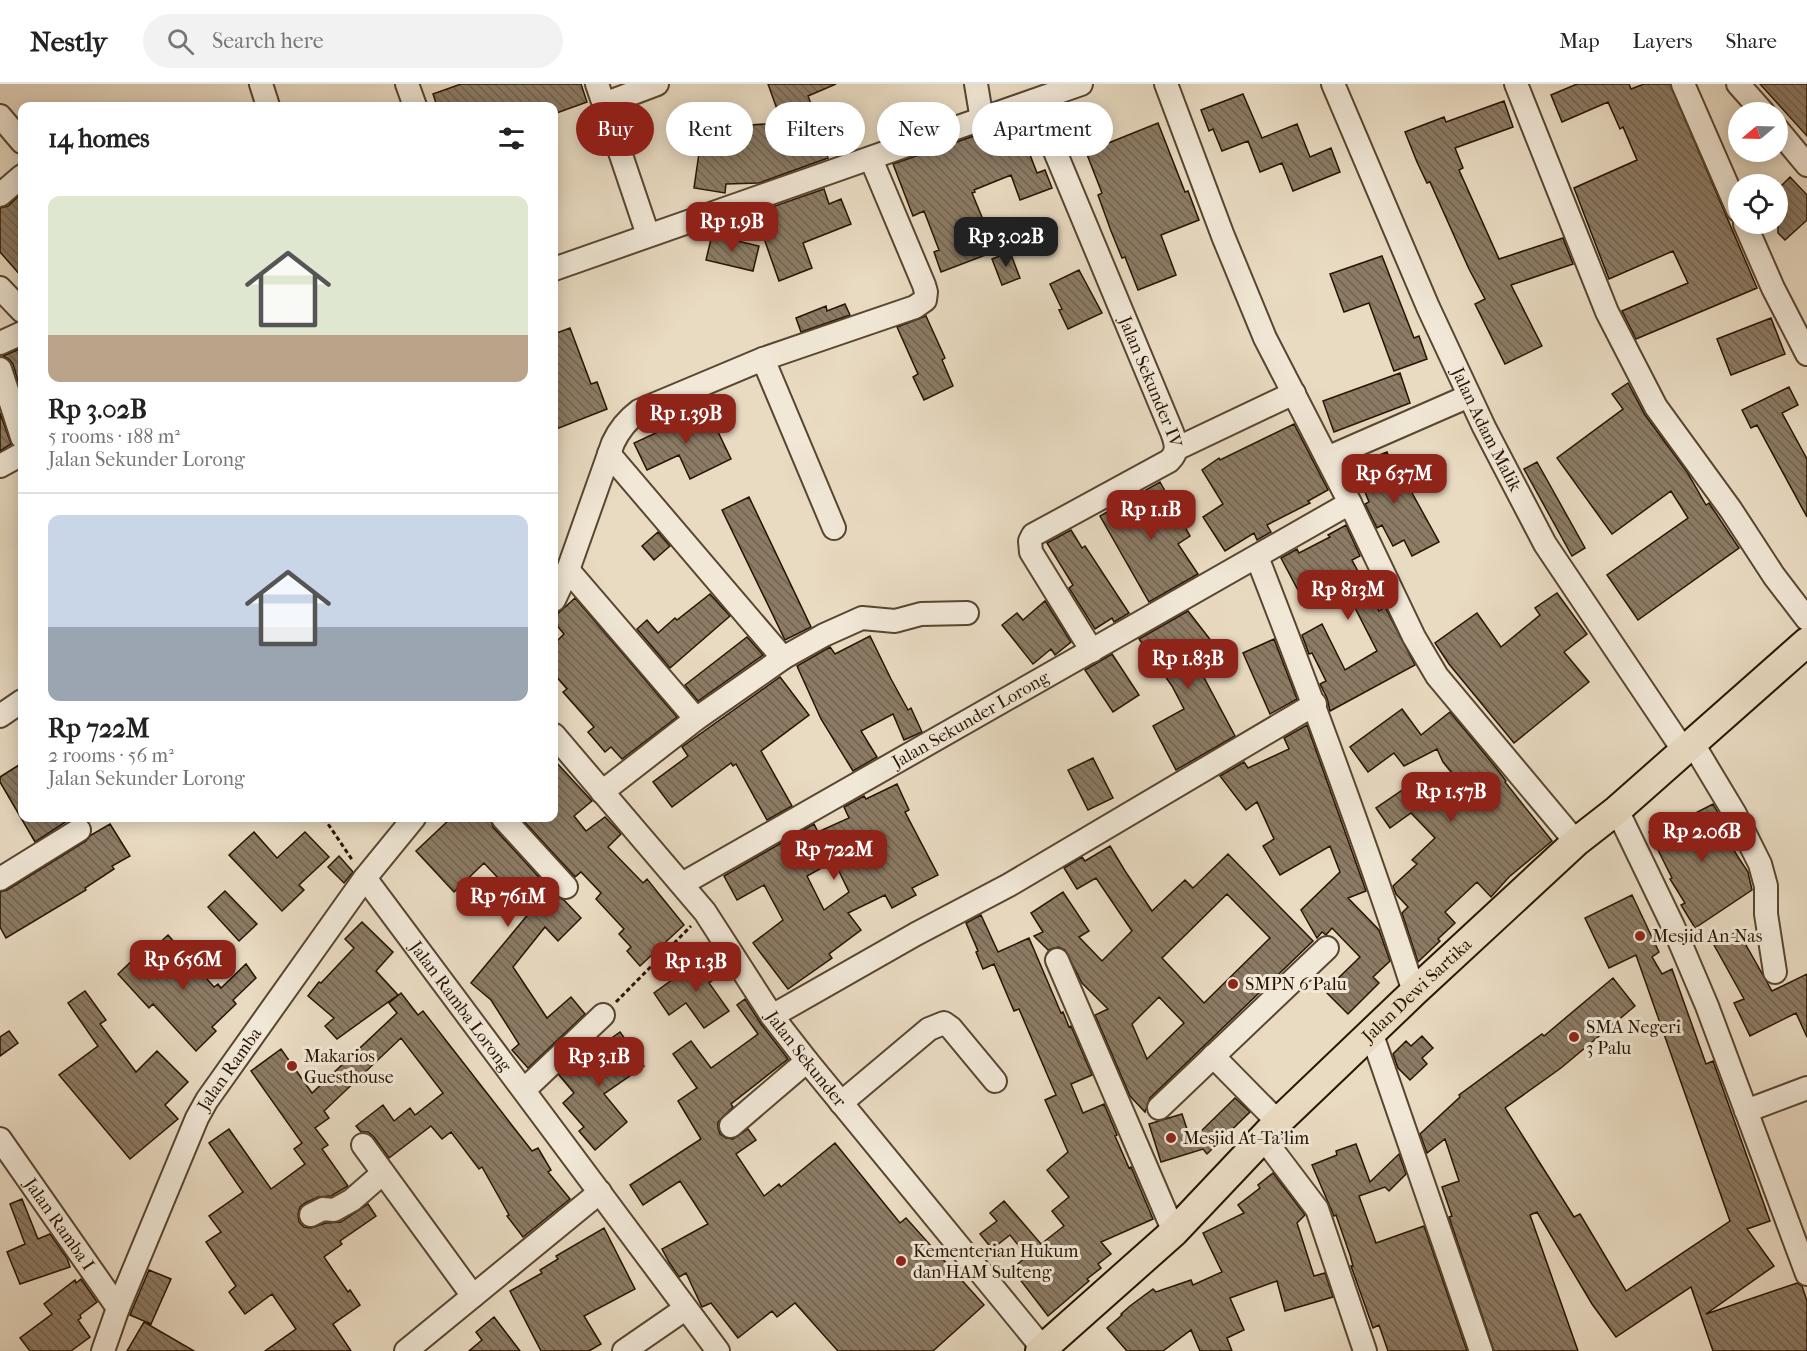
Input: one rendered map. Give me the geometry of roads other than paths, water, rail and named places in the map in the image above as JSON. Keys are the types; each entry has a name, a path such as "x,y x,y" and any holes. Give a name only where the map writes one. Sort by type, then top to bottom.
{"main road":[{"name":"Jalan Dewi Sartika","path":"1042,1350 1174,1232 1371,1032 1576,842 1617,810 1807,642"}],"street":[{"path":"261,84 267,102"},
{"path":"407,84 414,102"},
{"path":"648,235 600,94 657,84"},
{"path":"976,84 979,102"},
{"path":"1035,101 1082,84"},
{"path":"1166,84 1223,236 1265,338 1350,503 1414,637 1430,665 1576,842"},
{"name":"Jalan Adam Malik","path":"1333,84 1428,307 1469,396 1545,544 1735,814 1760,864 1766,886 1766,914 1774,972"},
{"path":"1516,84 1607,312 1656,407 1731,510 1774,576 1807,619"},
{"path":"1683,84 1728,187"},
{"path":"1738,84 1754,102"},
{"name":"Jalan Sekunder IV","path":"1035,101 1172,432 1176,449 1169,461 1033,535 1030,541 1031,552 1092,651"},
{"path":"0,116 18,137"},
{"path":"558,268 972,124"},
{"path":"1788,142 1807,165"},
{"path":"696,719 562,572 609,454 621,429 639,411 763,359 924,302 926,292 871,159"},
{"path":"0,195 18,180"},
{"path":"1749,234 1807,354"},
{"path":"0,288 18,307"},
{"path":"0,344 18,335"},
{"path":"763,359 834,528"},
{"path":"0,369 18,425"},
{"path":"1176,449 1294,393"},
{"path":"1327,458 1469,396"},
{"path":"609,454 783,658"},
{"path":"0,466 18,456"},
{"name":"Jalan Sekunder Lorong","path":"682,884 1350,503"},
{"path":"1257,557 1315,704 1374,868 1414,992"},
{"path":"602,792 696,719 783,658 824,635 862,618 896,621 921,614 966,613"},
{"path":"0,716 18,704"},
{"path":"772,1016 916,934 1009,885 1315,704"},
{"name":"Jalan Sekunder","path":"558,740 705,912 772,1016 1042,1350"},
{"path":"1617,810 1688,959 1807,1274"},
{"name":"Jalan Ramba","path":"103,1351 118,1308 197,1118 207,1100 365,878 411,822"},
{"path":"506,822 566,887"},
{"path":"0,879 79,830"},
{"name":"Jalan Ramba Lorong","path":"365,878 718,1351"},
{"path":"1159,1108 1327,948"},
{"path":"1057,960 1174,1232"},
{"path":"524,1090 603,1015"},
{"path":"841,1102 928,1029 944,1023 951,1028 995,1081"},
{"path":"1371,1032 1481,1351"},
{"path":"1213,1056 1271,1131 1317,1209 1365,1351"},
{"path":"731,1126 807,1061"},
{"path":"1746,1111 1807,1089"},
{"path":"363,1145 473,1296"},
{"name":"Jalan Ramba I","path":"2,1148 118,1308"},
{"path":"311,1215 323,1209 334,1210 352,1200 383,1173"},
{"path":"406,1351 600,1192"},
{"path":"624,1351 685,1309"}],"place":[{"name":"Mesjid An-Nas","path":"1640,936"},
{"name":"SMPN 6 Palu","path":"1233,984"},
{"name":"SMA Negeri 3 Palu","path":"1574,1037"},
{"name":"Makarios Guesthouse","path":"292,1066"},
{"name":"Mesjid At-Ta'lim","path":"1171,1138"},
{"name":"Kementerian Hukum dan HAM Sulteng","path":"901,1261"}]}
